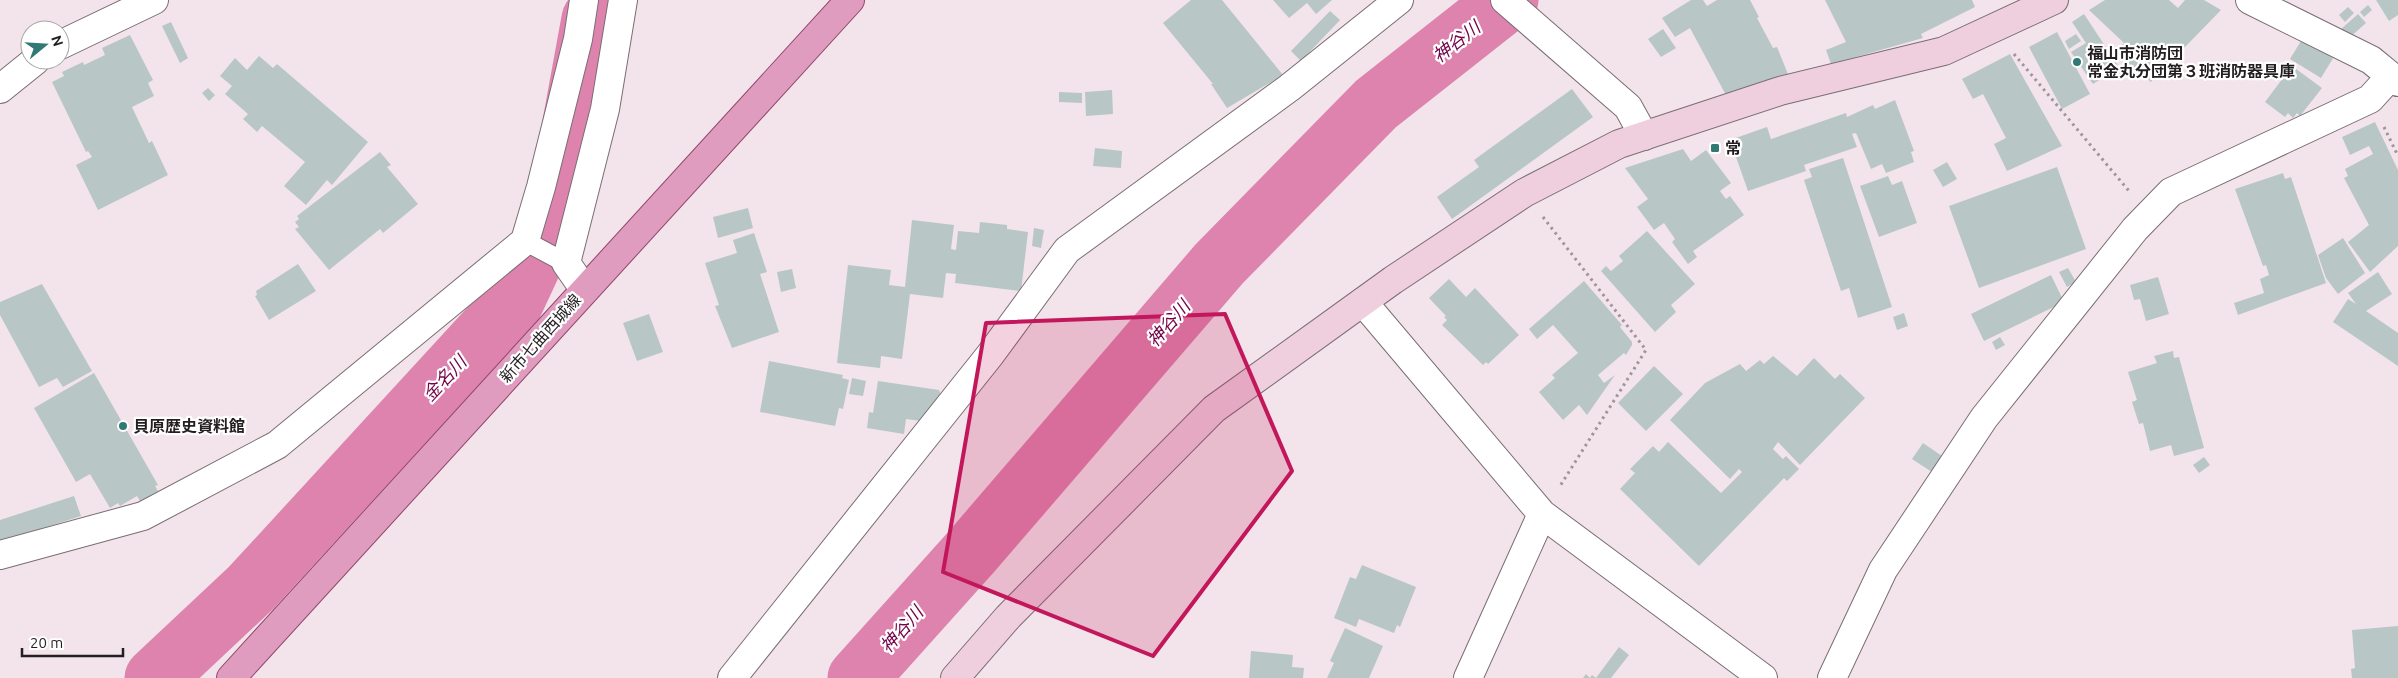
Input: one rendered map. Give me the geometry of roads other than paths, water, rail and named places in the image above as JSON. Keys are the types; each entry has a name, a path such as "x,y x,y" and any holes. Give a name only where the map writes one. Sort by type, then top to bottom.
{"main road":[{"name":"新市七曲西城線","path":"231,678 584,289 850,0"}],"street":[{"path":"70,40 154,0"},
{"path":"0,555 143,516 277,445 528,243 578,39 584,0"},
{"path":"584,289 558,259 604,109 623,0"},
{"path":"732,678 990,355 1067,250 1289,88 1399,0"},
{"path":"1505,0 1585,67 1628,107 1644,136"},
{"path":"955,678 1008,617 1214,409 1362,302 1524,193 1620,144 1780,92 1944,52 2054,0"},
{"path":"1832,678 1883,570 1984,418 2129,237 2149,215 2171,192 2370,99 2394,79 2371,60 2250,0"},
{"path":"0,90 24,70"},
{"path":"1362,302 1542,514 1763,678"},
{"path":"1468,678 1542,514"}],"lane":[{"path":"528,243 558,259"}],"waterway":[{"name":"神谷川","path":"858,678 972,551 1219,264 1376,104 1508,0"},
{"name":"金名川","path":"155,678 251,588 513,303 547,230 569,145 592,19"}],"place":[{"name":"福山市消防団 常金丸分団第３班消防器具庫","path":"2077,62"},
{"name":"常","path":"1715,148"},
{"name":"貝原歴史資料館","path":"123,426"}]}
